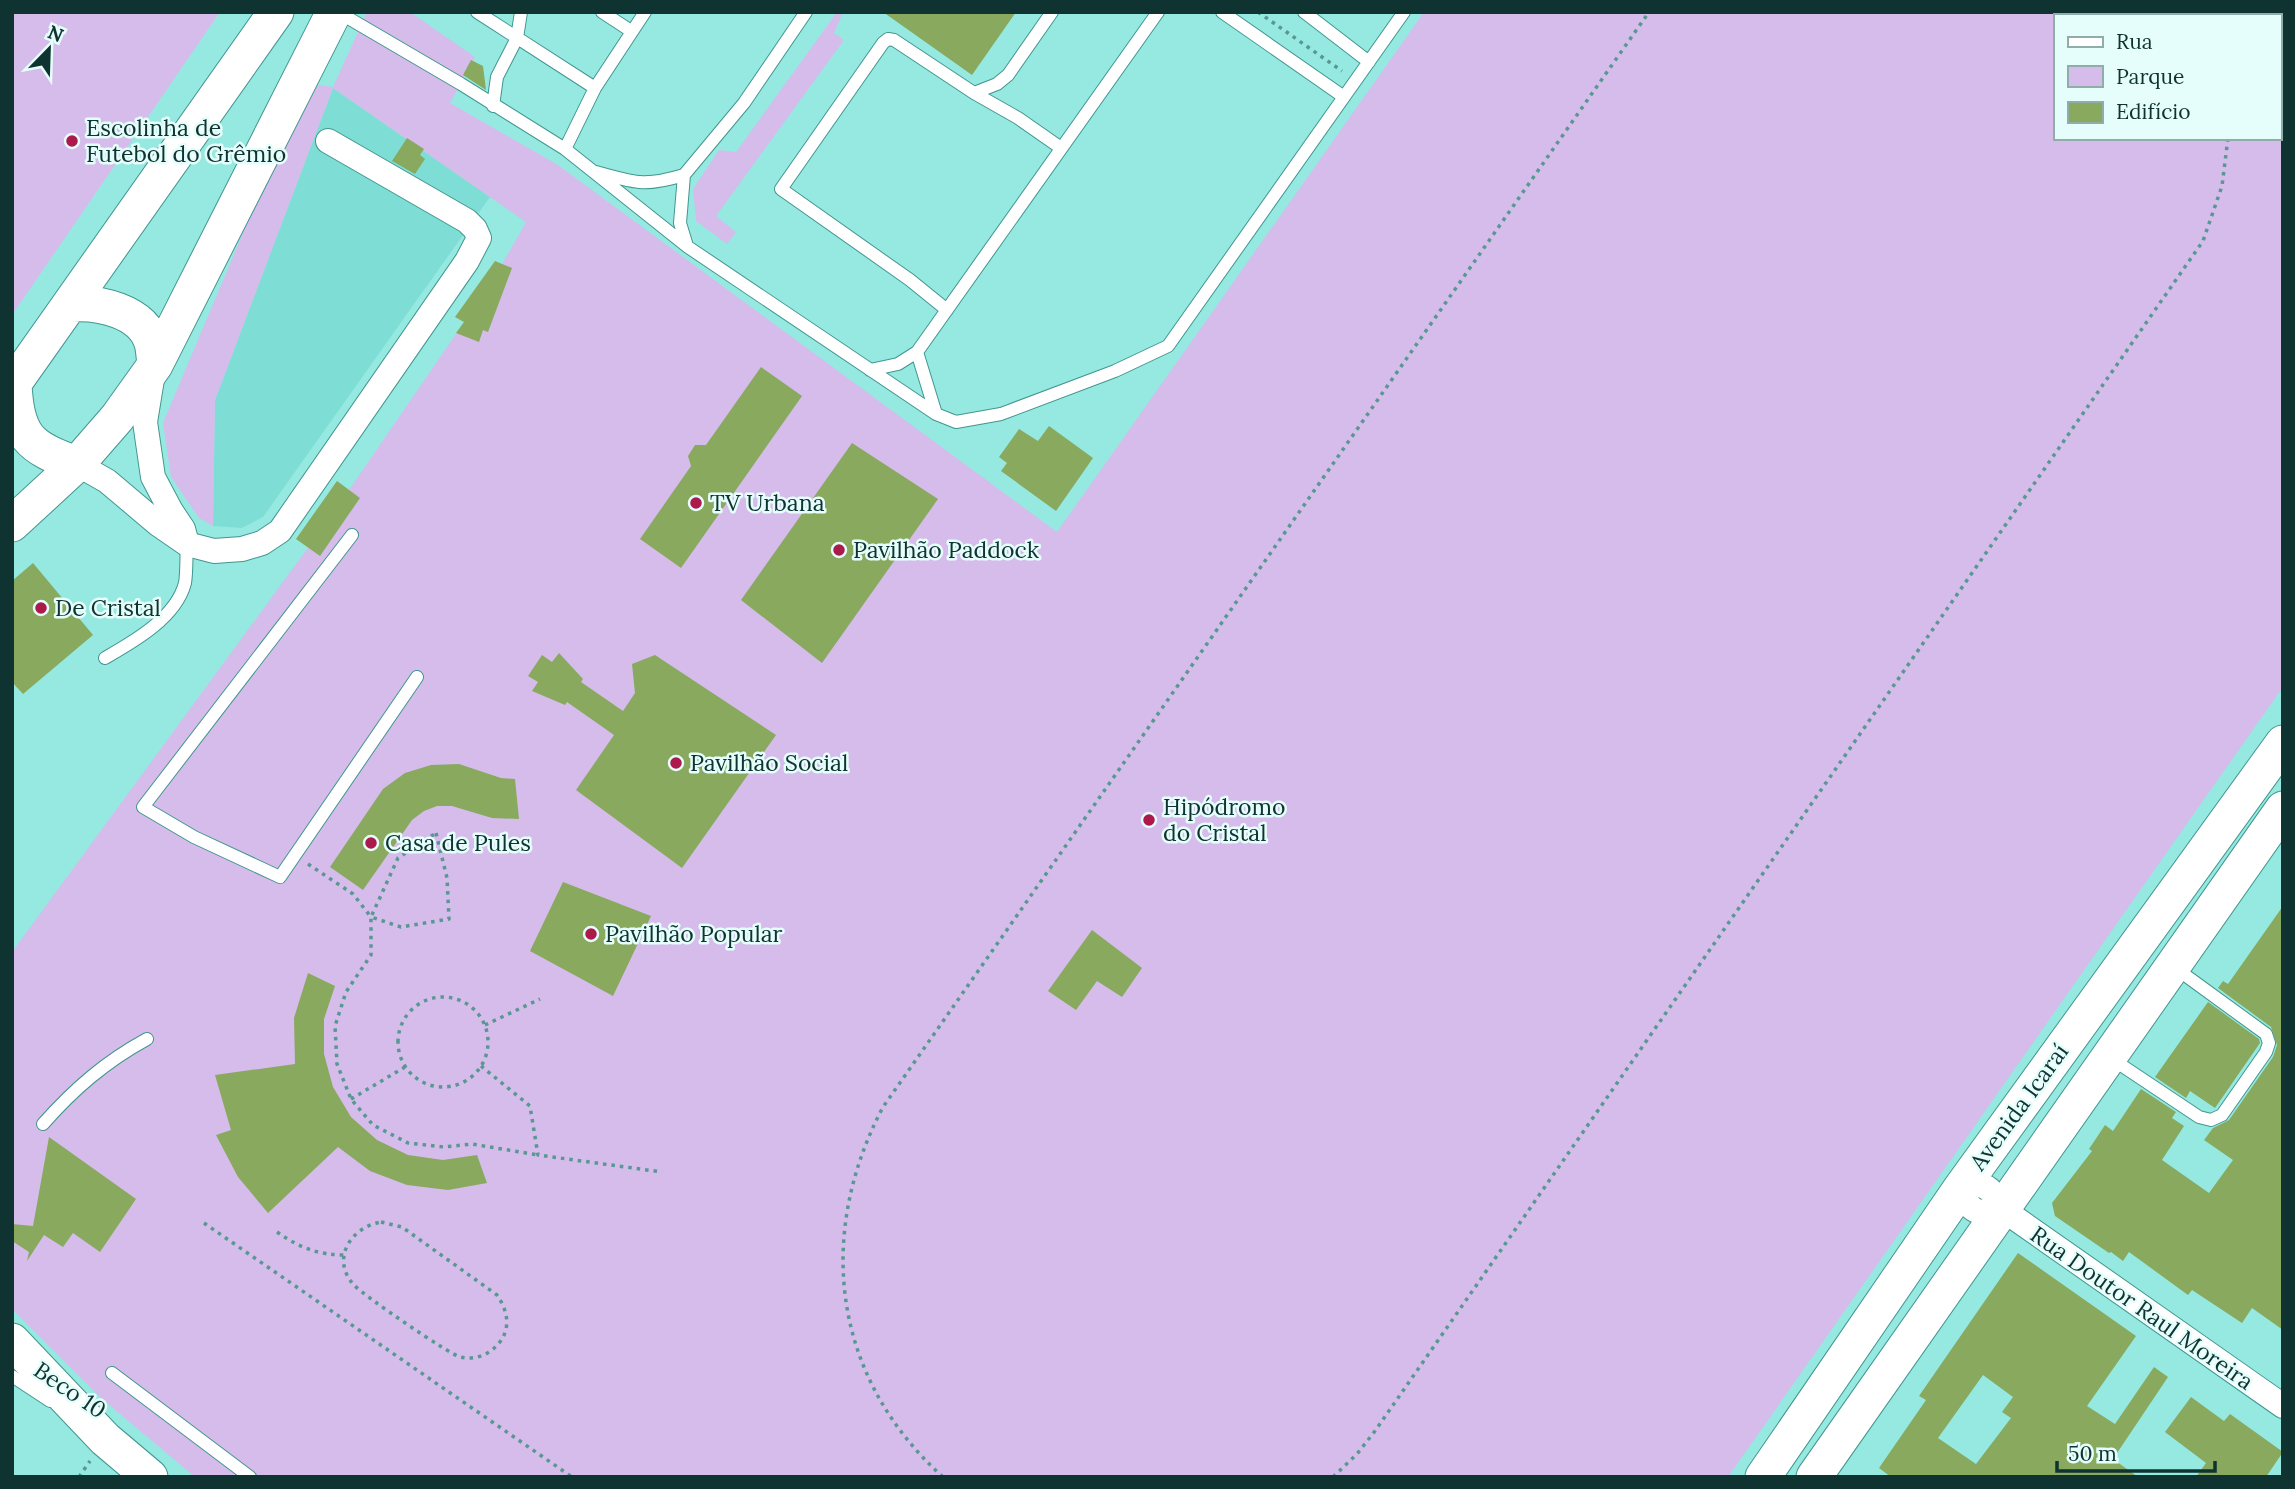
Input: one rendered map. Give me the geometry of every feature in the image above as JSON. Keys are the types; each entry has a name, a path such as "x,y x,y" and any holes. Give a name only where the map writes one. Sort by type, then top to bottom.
{"main road":[{"path":"77,464 43,452 30,441 18,414 13,385 276,12"},
{"path":"12,524 77,464 117,418 155,365 336,12"},
{"path":"71,304 103,304 129,317 151,340 155,365"},
{"name":"Avenida Icaraí","path":"1763,1477 1961,1188 2283,743"},
{"path":"2255,781 2259,800 2278,816"},
{"name":"Avenida Icaraí","path":"1814,1477 2278,816"},
{"path":"12,1341 105,1439 150,1477"}],"street":[{"path":"77,464 107,481 158,524 187,544 214,551 242,549 262,543 280,531 467,261 478,238 475,229 467,221 328,141"},
{"path":"155,365 145,422 153,477 170,511 183,528 187,544"},
{"name":"Rua Doutor Raul Moreira","path":"1961,1188 1975,1183 1986,1187 1994,1193 2002,1209 2283,1406"}],"lane":[{"path":"336,12 461,84 565,149 688,247 936,414 956,422 1001,414 1115,371 1168,346 1404,12"},
{"path":"477,12 595,88"},
{"path":"493,106 497,77 517,38 521,12"},
{"path":"602,12 631,31"},
{"path":"565,149 595,88 645,12"},
{"path":"592,171 636,183 655,184 684,175 744,103 806,12"},
{"path":"974,93 997,84 1008,75 1052,12"},
{"path":"870,370 898,364 917,352 1158,12"},
{"path":"1222,12 1344,97"},
{"path":"1304,12 1369,62"},
{"path":"947,310 911,280 780,189 888,39 894,40 974,93 1018,118 1061,148"},
{"path":"684,175 680,223 688,247"},
{"path":"917,352 936,414"},
{"path":"352,536 143,807 194,837 280,877 417,677"},
{"path":"105,658 139,638 171,608 184,585 187,544"},
{"path":"2109,1057 2199,1117 2211,1120 2222,1115 2266,1052 2269,1043 2266,1034 2172,966"},
{"path":"43,1124 71,1093 121,1054 147,1039"},
{"path":"112,1373 250,1477"},
{"name":"Beco 10","path":"12,1376 105,1439"}],"path":[{"path":"1258,12 1356,80"},
{"path":"943,1477 909,1442 876,1392 854,1337 847,1308 843,1279 844,1219 849,1190 869,1133 883,1107 1649,12"},
{"path":"1333,1477 1375,1431 2203,241 2222,187 2228,140"},
{"path":"295,855 353,894 371,917 401,927 449,919 447,878 436,833 398,858 371,917 371,954 346,992 335,1026 337,1065 351,1099 373,1125 408,1143 443,1147 472,1144 662,1171"},
{"path":"436,997 452,998 466,1003 477,1012 485,1025 487,1054 481,1066 473,1076 450,1087 424,1083 405,1067 399,1053 398,1038 402,1023 410,1011 422,1002 436,997"},
{"path":"485,1025 540,999"},
{"path":"481,1066 530,1106 538,1155"},
{"path":"351,1099 405,1067"},
{"path":"381,1222 402,1227 496,1295 506,1314 504,1335 491,1352 481,1356 471,1358 450,1353 355,1285 345,1266 345,1255 353,1236 360,1228 381,1222"},
{"path":"204,1223 572,1477"},
{"path":"278,1232 296,1245 313,1252 345,1255"}],"shaded area":[{"path":"333,88 490,197 263,517 242,528 213,526 215,400"}],"green space":[{"name":"Escolinha de Futebol do Grêmio","path":"12,12 220,12 12,315"},
{"name":"Hipódromo do Cristal","path":"367,12 410,12 475,57 450,103 558,165 1057,532 1424,12 2283,12 2283,687 1728,1477 195,1477 102,1399 12,1309 12,952 329,519 493,280 526,222 333,88 215,400 213,526 199,518 171,477 163,423 306,83 333,87"},
{"path":"837,12 843,12 834,33 844,40 716,216 736,232 727,244 696,221 693,189 719,150 736,152"}],"building":[{"path":"883,12 1016,12 972,75"},
{"path":"471,60 483,66 486,90 463,75"},
{"path":"407,138 424,149 420,155 425,159 415,174 392,161"},
{"path":"495,261 512,268 488,332 483,330 479,342 456,333 464,322 455,317"},
{"name":"TV Urbana","path":"761,367 802,396 681,568 640,539 691,466 688,456 695,445 706,445"},
{"path":"1049,426 1093,458 1056,511 1001,471 1007,463 999,457 1019,429 1038,441"},
{"name":"Pavilhão Paddock","path":"852,443 938,499 822,663 741,600"},
{"path":"337,481 360,498 320,556 296,539"},
{"name":"De Cristal","path":"33,563 93,635 23,694 12,682 12,581"},
{"name":"Pavilhão Social","path":"559,653 583,679 581,682 623,711 635,693 632,664 655,655 776,735 682,868 576,790 614,735 567,702 565,705 532,691 538,682 528,676 542,655 552,662"},
{"name":"Casa de Pules","path":"459,764 501,778 515,779 519,819 492,818 452,806 437,806 412,820 363,890 330,867 383,789 405,773 431,765"},
{"name":"Pavilhão Popular","path":"563,882 651,916 613,996 530,951"},
{"path":"2283,906 2283,1330 2252,1308 2242,1323 2192,1290 2188,1295 2129,1252 2123,1261 2055,1216 2052,1203 2092,1151 2089,1149 2105,1125 2113,1131 2141,1089 2176,1112 2172,1118 2184,1126 2162,1160 2209,1193 2233,1160 2204,1140 2213,1128 2229,1120 2273,1057 2277,1045 2271,1027 2218,988 2223,981 2228,984"},
{"path":"1092,930 1142,968 1122,997 1097,981 1076,1010 1048,991"},
{"path":"308,973 335,986 324,1019 324,1054 333,1087 351,1117 377,1140 408,1155 443,1160 477,1155 487,1183 448,1190 407,1185 370,1171 338,1147 268,1213 238,1177 216,1135 231,1130 215,1075 295,1064 294,1018"},
{"path":"2208,1002 2259,1039 2260,1043 2215,1108 2190,1091 2186,1098 2155,1077"},
{"path":"49,1137 136,1199 100,1252 73,1233 63,1247 44,1235 27,1261 29,1252 12,1241 12,1224 33,1226"},
{"path":"2018,1253 2136,1336 2087,1406 2115,1424 2154,1367 2168,1377 2113,1459 2138,1477 1891,1477 1879,1468 1926,1400 1919,1396","holes":["1983,1375 2013,1397 2002,1412 2011,1418 1976,1464 1938,1438"]},
{"path":"2191,1397 2224,1421 2230,1414 2283,1452 2266,1477 2196,1477 2206,1463 2165,1432"}],"place":[{"name":"Escolinha de Futebol do Grêmio","path":"72,141"},
{"name":"TV Urbana","path":"696,503"},
{"name":"Pavilhão Paddock","path":"839,550"},
{"name":"De Cristal","path":"41,608"},
{"name":"Pavilhão Social","path":"676,763"},
{"name":"Hipódromo do Cristal","path":"1149,820"},
{"name":"Casa de Pules","path":"371,843"},
{"name":"Pavilhão Popular","path":"591,934"}]}
